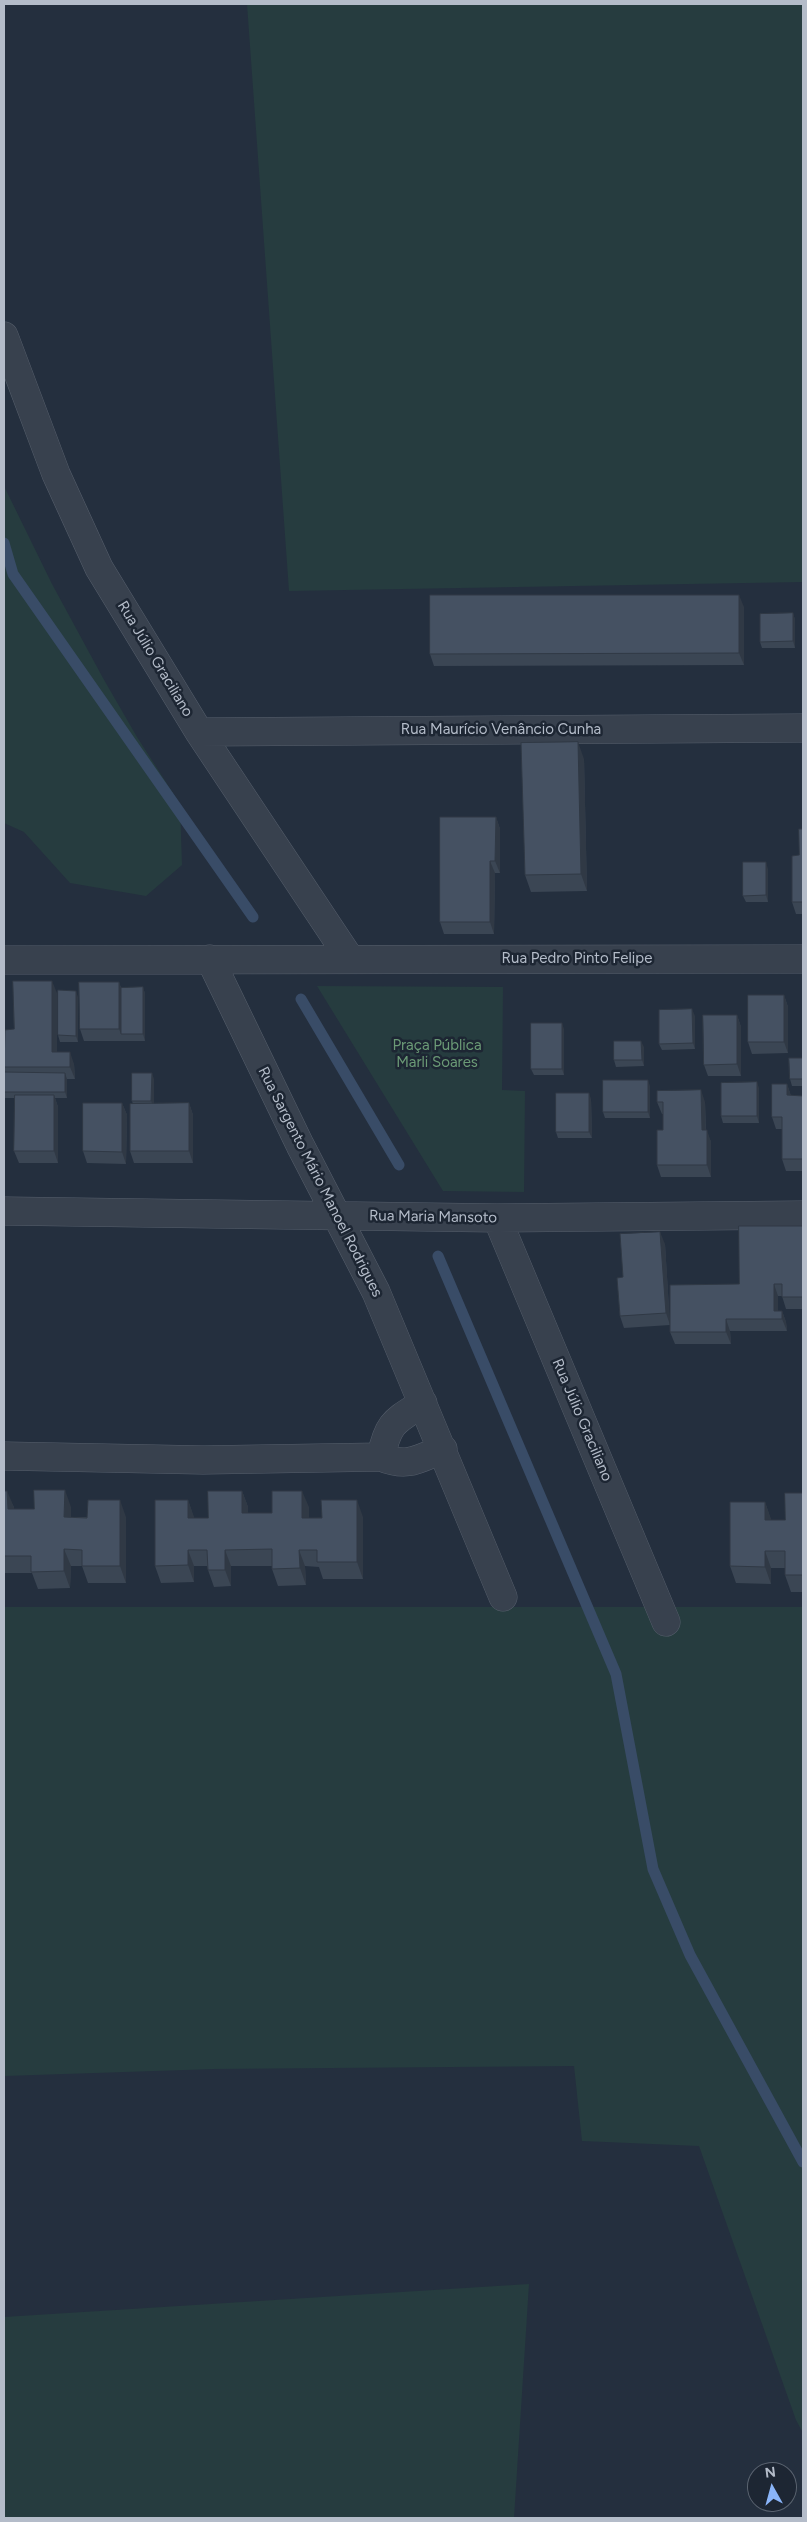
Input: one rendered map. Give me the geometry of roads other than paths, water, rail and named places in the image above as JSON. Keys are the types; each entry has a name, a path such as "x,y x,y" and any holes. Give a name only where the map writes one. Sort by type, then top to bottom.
{"street":[{"name":"Rua Júlio Graciliano","path":"4,336 56,474 98,568 199,732 350,959"},
{"name":"Rua Maurício Venâncio Cunha","path":"199,732 803,728"},
{"name":"Rua Pedro Pinto Felipe","path":"210,960 803,959"},
{"path":"4,960 210,960"},
{"name":"Rua Sargento Mário Manoel Rodrigues","path":"210,960 300,1145 376,1292 443,1449 503,1597"},
{"name":"Rua Maria Mansoto","path":"4,1212 497,1218 803,1215"},
{"name":"Rua Júlio Graciliano","path":"497,1218 666,1622"},
{"path":"381,1456 388,1430 395,1421 423,1403"},
{"path":"4,1456 203,1460 381,1456 397,1463 414,1461 443,1449"}],"waterway":[{"path":"4,543 13,574 253,917"},
{"path":"301,999 399,1165"},
{"path":"438,1256 616,1674 653,1869 690,1955 803,2162"}],"park label":[{"name":"Praça Pública Marli Soares","path":"437,1054"}]}
